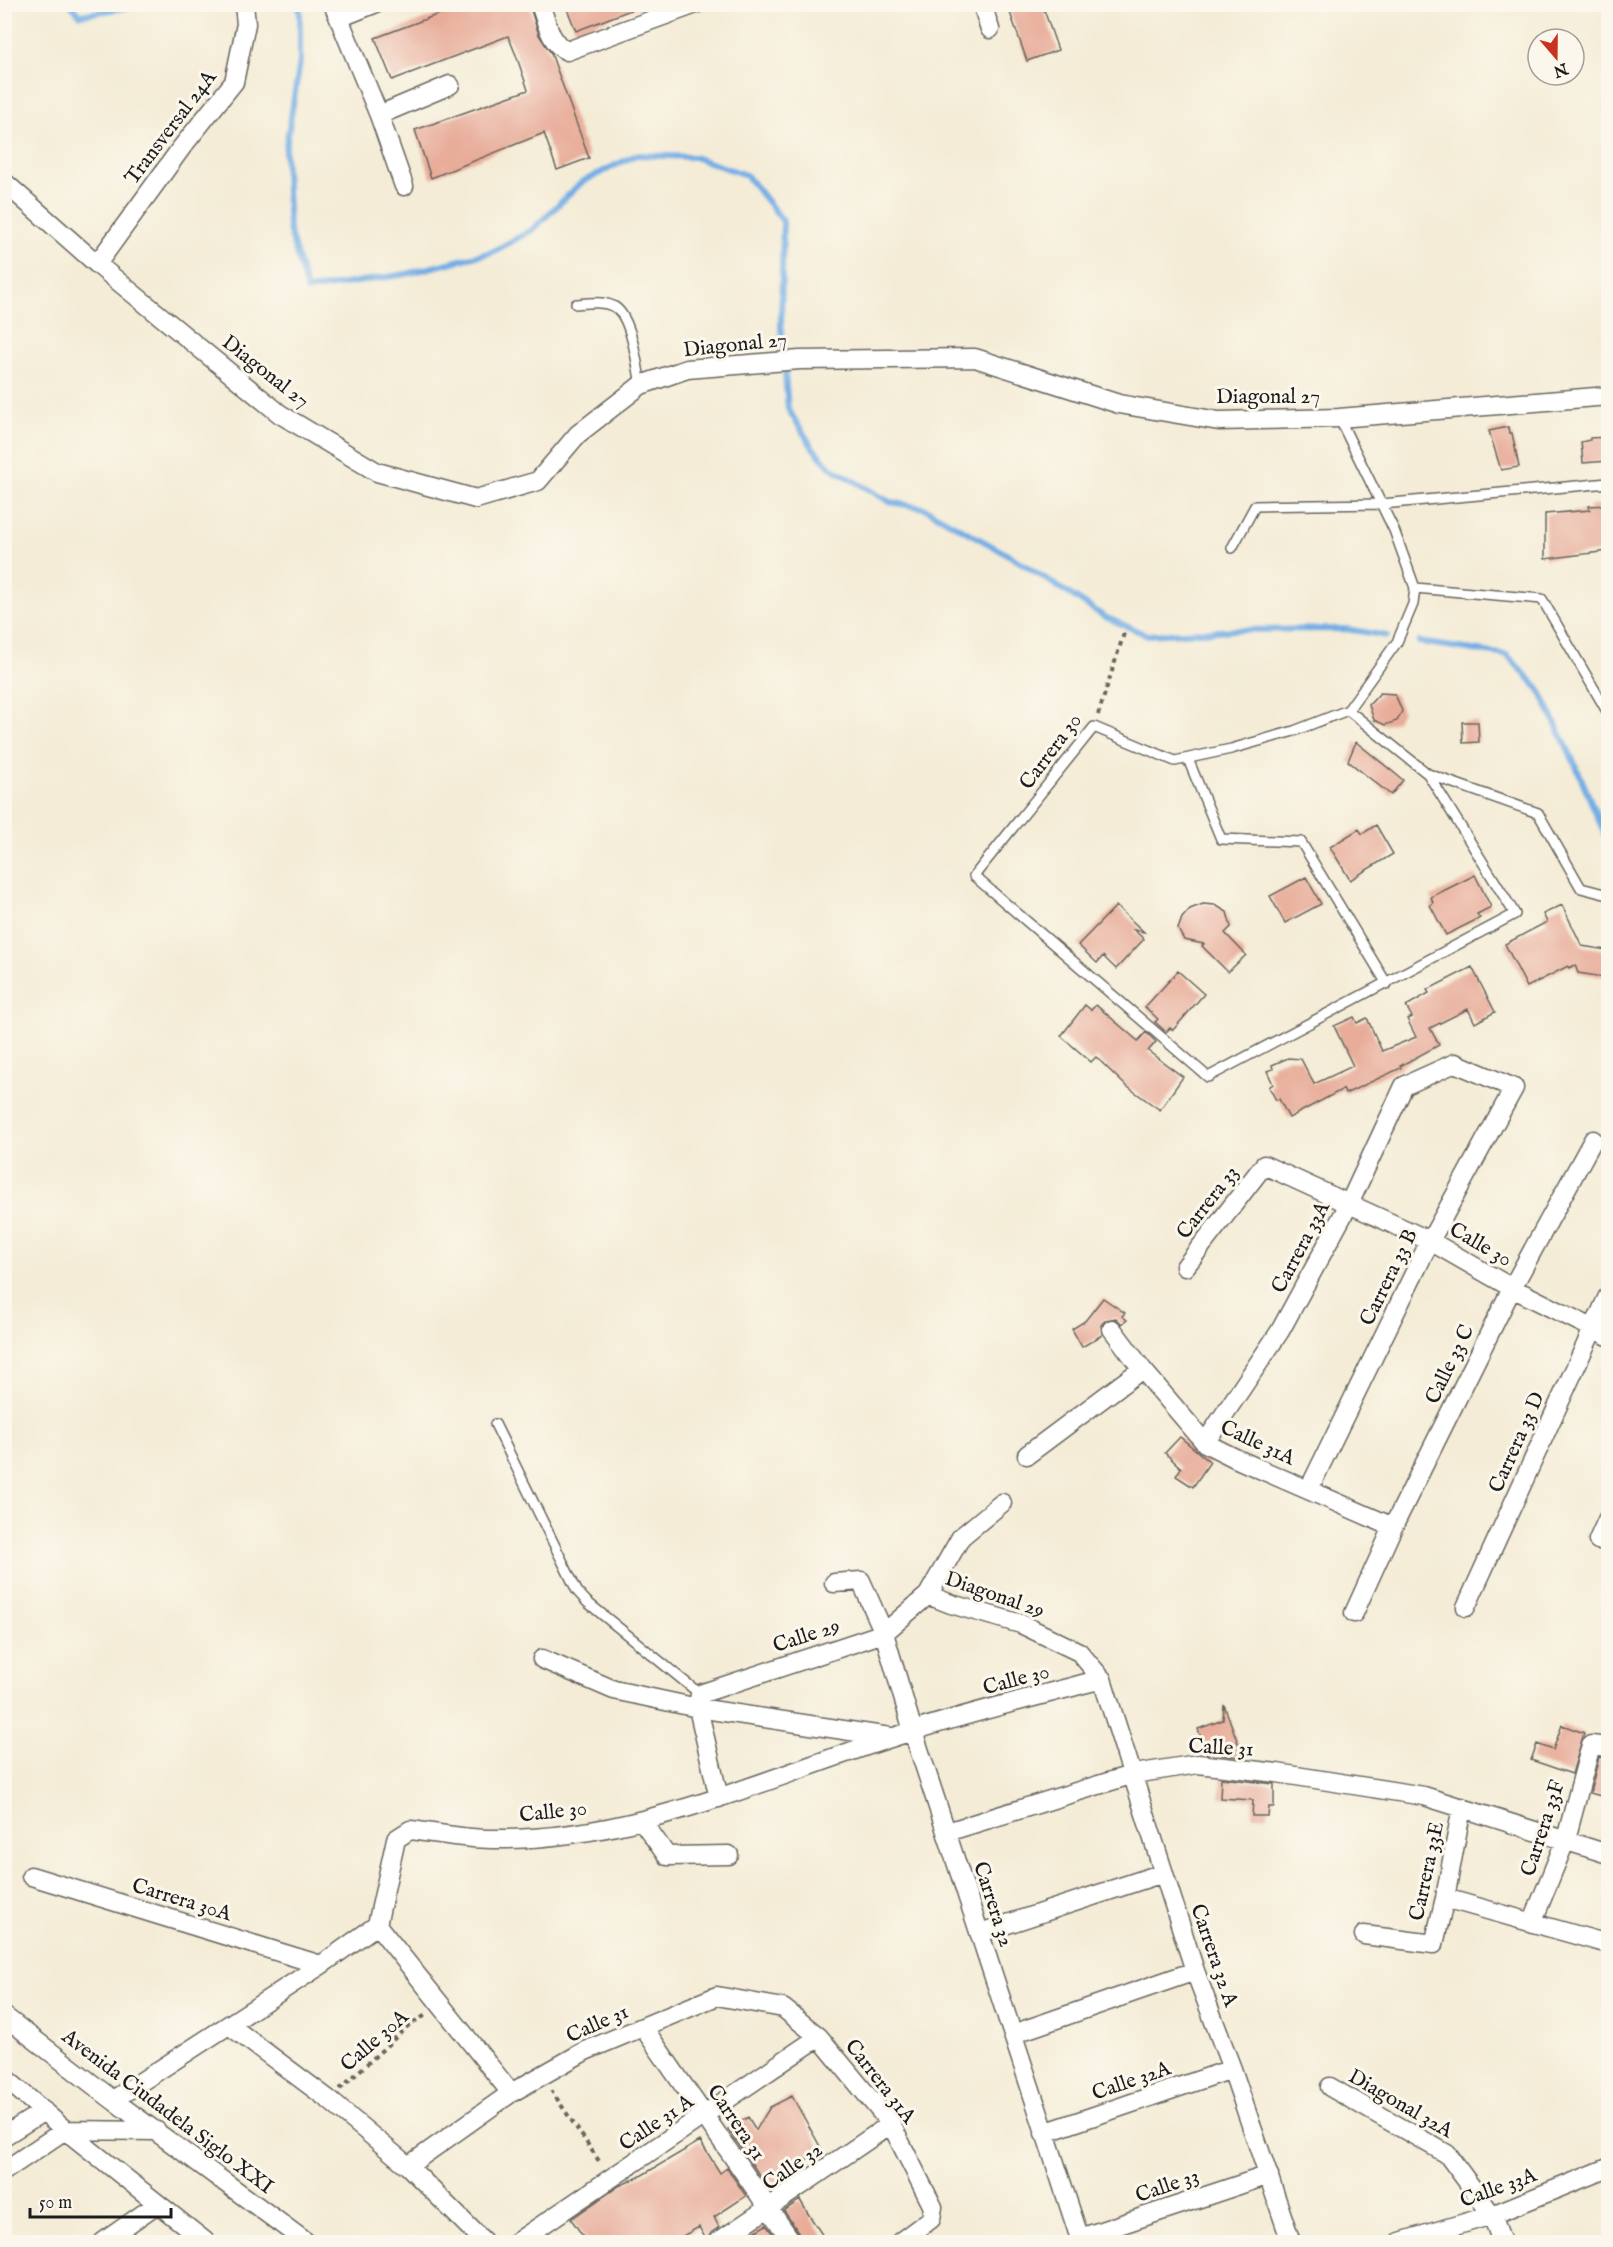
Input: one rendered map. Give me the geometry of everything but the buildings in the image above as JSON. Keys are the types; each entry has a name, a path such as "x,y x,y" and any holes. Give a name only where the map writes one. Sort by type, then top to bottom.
{"street":[{"name":"Transversal 24A","path":"96,264 182,147 234,82 246,24 244,4"},
{"path":"375,4 336,11 379,115 404,186"},
{"path":"540,4 554,40 560,48 567,51 696,4"},
{"path":"982,4 990,29"},
{"path":"379,115 450,85"},
{"name":"Diagonal 27","path":"4,182 96,264 280,414 377,472 476,500 538,481 578,434 641,385 687,369 800,360 975,358 1119,404 1219,421 1340,418 1608,396"},
{"name":"Carrera 33A","path":"1205,1443 1280,1331 1349,1204 1404,1086 1455,1063 1514,1088"},
{"name":"Carrera 33 B","path":"1309,1490 1430,1241 1514,1088"},
{"name":"Calle 33 C","path":"1354,1613 1393,1527 1512,1288 1593,1140"},
{"name":"Calle 30","path":"1264,1165 1430,1241 1512,1288 1600,1333"},
{"name":"Carrera 33","path":"1185,1267 1264,1165"},
{"name":"Carrera 33 D","path":"1466,1607 1600,1333 1608,1296"},
{"name":"Calle 31A","path":"1112,1329 1142,1369 1205,1443 1393,1527"},
{"path":"1027,1455 1142,1369"},
{"name":"Calle 29","path":"699,1701 884,1633 928,1595 961,1537 1002,1503"},
{"path":"1598,1540 1608,1518"},
{"name":"Carrera 32","path":"834,1583 861,1581 884,1633 912,1731 1080,2240"},
{"name":"Diagonal 29","path":"928,1595 1021,1624 1079,1652 1102,1679"},
{"path":"542,1659 614,1690 699,1701 893,1737"},
{"name":"Calle 30","path":"377,1925 396,1839 410,1830 490,1839 548,1837 644,1822 912,1731 1102,1679"},
{"name":"Carrera 32 A","path":"1102,1679 1195,1971 1232,2069 1291,2242"},
{"path":"699,1701 719,1798"},
{"name":"Carrera 33F","path":"1532,1923 1600,1746"},
{"name":"Calle 31","path":"947,1832 1134,1774 1198,1764 1277,1773 1424,1796 1462,1807"},
{"path":"1462,1807 1608,1854"},
{"name":"Carrera 33E","path":"1364,1935 1434,1944 1462,1807"},
{"path":"644,1822 667,1856 729,1855"},
{"path":"980,1933 1163,1873"},
{"name":"Carrera 30A","path":"31,1876 321,1965"},
{"path":"1445,1898 1608,1944"},
{"path":"113,2100 321,1965 377,1925 512,2092"},
{"path":"1013,2034 1195,1971"},
{"name":"Calle 31","path":"408,2166 512,2092 585,2051 717,1996 783,2008 819,2037"},
{"name":"Avenida Ciudadela Siglo XXI","path":"4,2016 113,2100 306,2242"},
{"path":"229,2025 328,2099 408,2166 484,2242"},
{"name":"Carrera 31","path":"644,2027 792,2242"},
{"name":"Calle 31 A","path":"517,2242 819,2037"},
{"name":"Carrera 31A","path":"819,2037 891,2124 933,2207 932,2219 900,2242"},
{"name":"Calle 32A","path":"1044,2133 1232,2069"},
{"path":"4,2077 65,2130 206,2242"},
{"name":"Diagonal 32A","path":"1330,2087 1448,2154 1492,2215"},
{"path":"4,2136 44,2111"},
{"name":"Calle 32","path":"718,2242 770,2209 891,2124"},
{"path":"4,2171 65,2130 158,2131"},
{"name":"Calle 33A","path":"1400,2242 1492,2215 1608,2168"},
{"name":"Calle 33","path":"1080,2240 1269,2175"},
{"path":"103,2242 157,2204"},
{"path":"1492,2215 1502,2242"}],"lane":[{"path":"576,304 595,302 615,307 625,319 631,334 641,385"},
{"path":"1094,727 1175,761 1231,749 1294,731 1348,710 1397,642 1413,604 1415,588 1394,530 1340,418"},
{"path":"1232,548 1255,506 1382,504 1608,483"},
{"path":"1415,588 1542,599 1608,713"},
{"path":"1348,710 1428,774 1538,813 1581,888 1607,896"},
{"name":"Carrera 30","path":"1094,727 974,876 1208,1077 1387,984"},
{"path":"1188,759 1221,839 1300,842 1387,984 1515,914 1428,774"},
{"path":"495,1424 577,1591 699,1701"}],"path":[{"name":"Carrera 30","path":"1094,727 1125,630"},
{"name":"Calle 30A","path":"328,2099 410,2024 441,2007"},
{"path":"541,2076 611,2179"}],"waterway":[{"path":"70,4 80,15 149,4"},
{"path":"294,4 300,10 300,62 285,152 289,229 307,290 406,274 492,252 532,230 582,182 636,155 694,157 746,175 783,221 781,326 788,409 813,448 830,467 890,502 924,508 1012,557 1105,617 1147,635 1236,630 1346,629 1387,636"},
{"path":"1419,642 1507,655 1539,689 1576,766 1608,842"}]}
